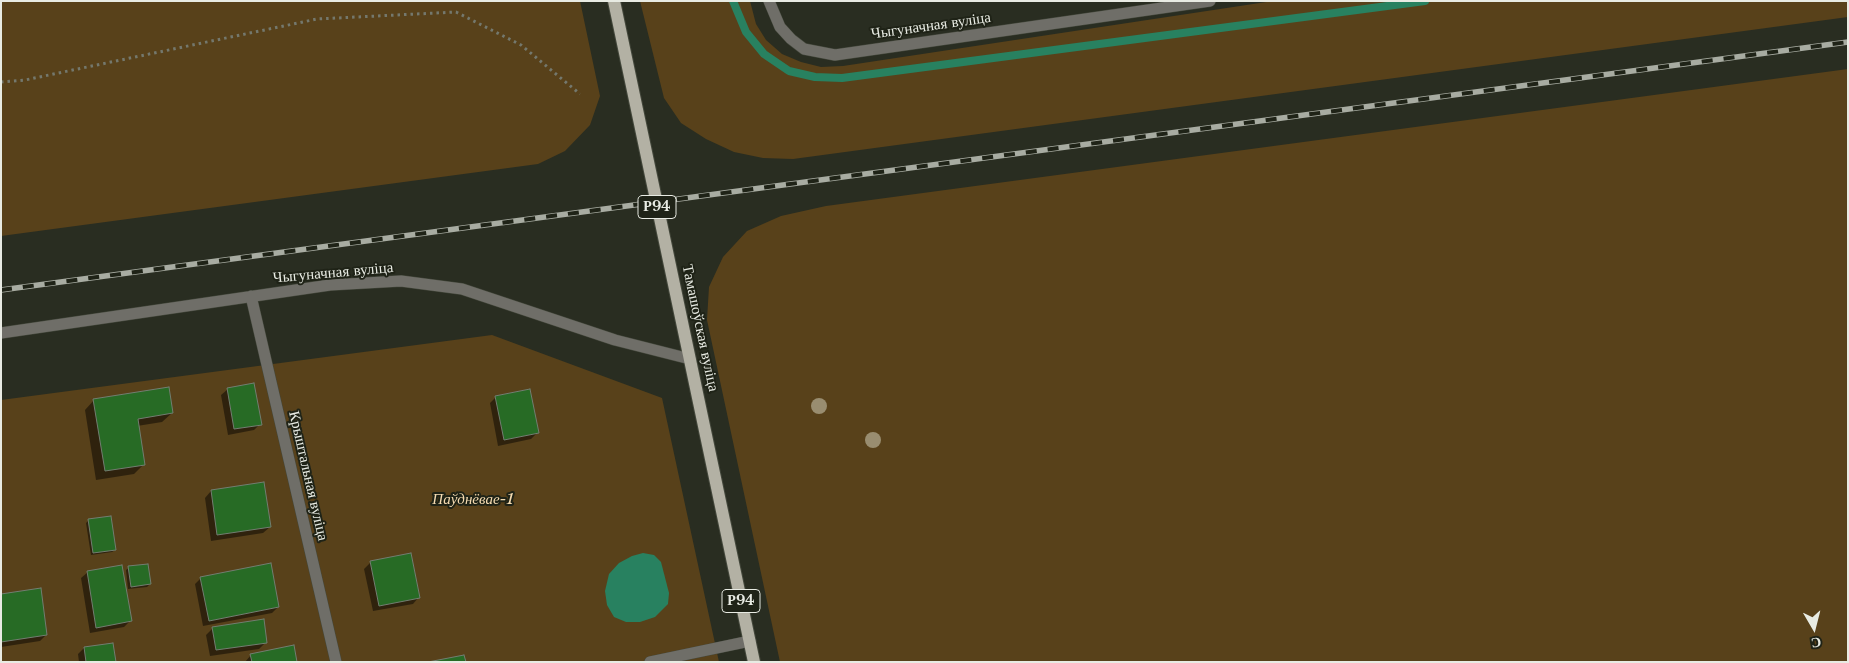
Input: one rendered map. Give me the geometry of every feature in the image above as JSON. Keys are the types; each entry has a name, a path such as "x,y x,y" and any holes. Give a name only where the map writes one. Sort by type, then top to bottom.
{"main road":[{"name":"Тамашоўская вуліца","path":"614,1 754,662"}],"lane":[{"name":"Чыгуначная вуліца","path":"769,1 780,27 791,40 804,49 835,55 1210,1"},
{"name":"Чыгуначная вуліца","path":"1,333 251,296 368,281 433,284 462,289 615,340 690,359"},
{"name":"Крыштальная вуліца","path":"251,296 336,662"},
{"path":"650,662 750,641"}],"path":[{"path":"1,82 44,76 317,19 456,12 521,45 580,94"}],"green space":[{"path":"1,1 580,1 600,96 590,125 565,151 538,164 1,236"},
{"path":"640,1 750,1 756,24 766,40 782,54 801,62 821,67 843,66 1273,1 1848,1 1848,17 793,159 763,158 734,152 706,139 681,123 664,98"},
{"path":"1848,69 1848,662 780,662 707,320 709,287 723,257 747,231 781,216 826,206"},
{"name":"Паўднёвае-1","path":"492,335 662,398 719,662 1,662 1,400"}],"shaded area":[{"path":"643,553 654,555 661,562 669,593 668,604 655,617 640,622 626,622 614,617 607,605 605,591 609,574 619,563"}],"building":[{"path":"254,383 262,425 234,429 227,388"},
{"path":"169,387 173,413 138,419 145,465 105,471 93,399"},
{"path":"530,389 539,433 504,440 495,396"},
{"path":"264,482 271,527 217,535 211,490"},
{"path":"111,516 116,550 93,553 88,519"},
{"path":"411,553 420,598 379,606 370,561"},
{"path":"271,563 279,607 209,621 200,577"},
{"path":"148,564 151,584 131,587 128,566"},
{"path":"122,565 132,621 96,628 87,571"},
{"path":"41,588 47,635 1,642 1,594"},
{"path":"264,619 267,643 216,650 212,627"},
{"path":"113,643 116,662 86,662 84,647"},
{"path":"294,645 297,662 252,662 250,654"},
{"path":"464,655 466,662 428,662"}],"waterway":[{"path":"733,1 746,32 764,54 789,71 815,77 842,78 1425,1"}],"railway":[{"path":"1,290 1848,42"}]}
